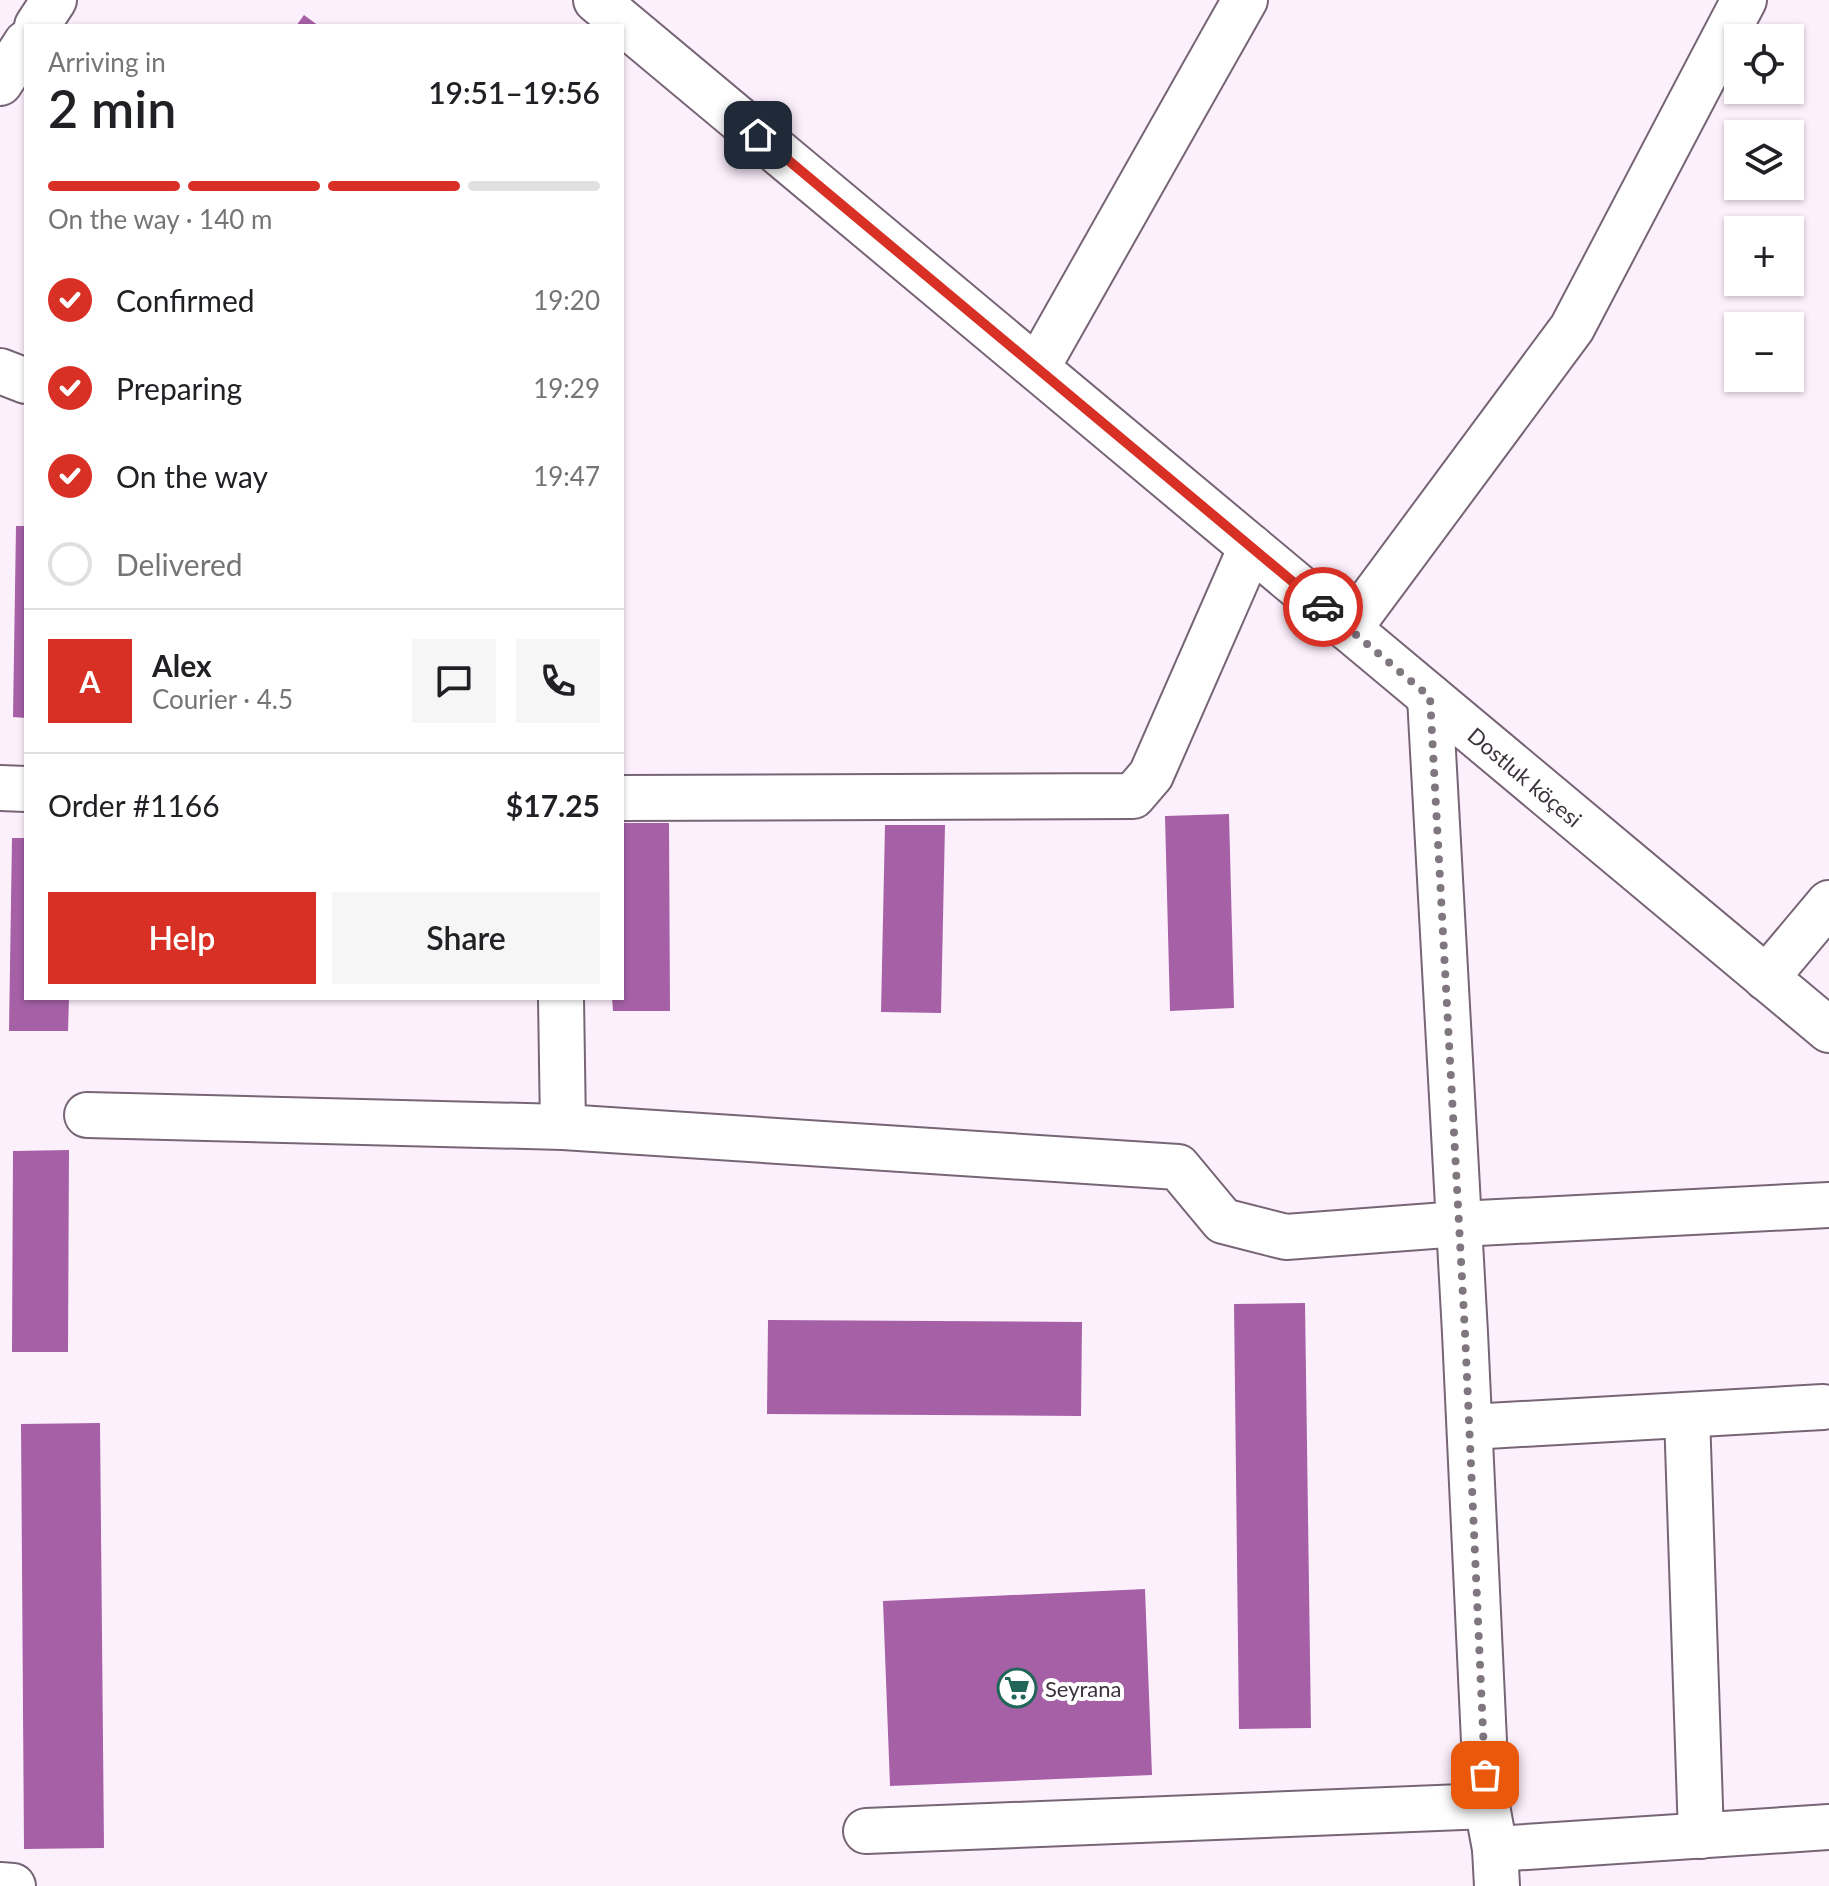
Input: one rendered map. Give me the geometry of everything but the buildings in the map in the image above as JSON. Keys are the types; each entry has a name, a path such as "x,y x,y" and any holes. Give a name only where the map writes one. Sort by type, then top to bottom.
{"street":[{"path":"38,24 54,0"},
{"path":"1037,368 1245,0"},
{"path":"1349,629 1572,328 1744,0"},
{"name":"Dostluk köçesi","path":"614,11 1829,1030"},
{"path":"0,83 24,46"},
{"path":"0,371 24,380"},
{"path":"624,798 1133,796 1151,775 1251,547"},
{"path":"1430,697 1470,1427 1487,1806 1496,1868 1701,1836 1829,1827"},
{"path":"0,788 24,789"},
{"path":"1766,978 1829,903"},
{"path":"561,1000 563,1127"},
{"path":"87,1115 563,1127 1178,1167 1223,1221 1286,1237 1459,1224 1829,1205"},
{"path":"1470,1427 1823,1407"},
{"path":"1687,1415 1701,1836"},
{"path":"866,1831 1487,1806"},
{"path":"0,1885 13,1886"}],"way so far":[{"path":"1323,607 1430,697 1465,1333 1485,1775"}],"place":[{"name":"Seyrana","path":"1017,1688"}],"route":[{"path":"758,135 1323,607"}]}
